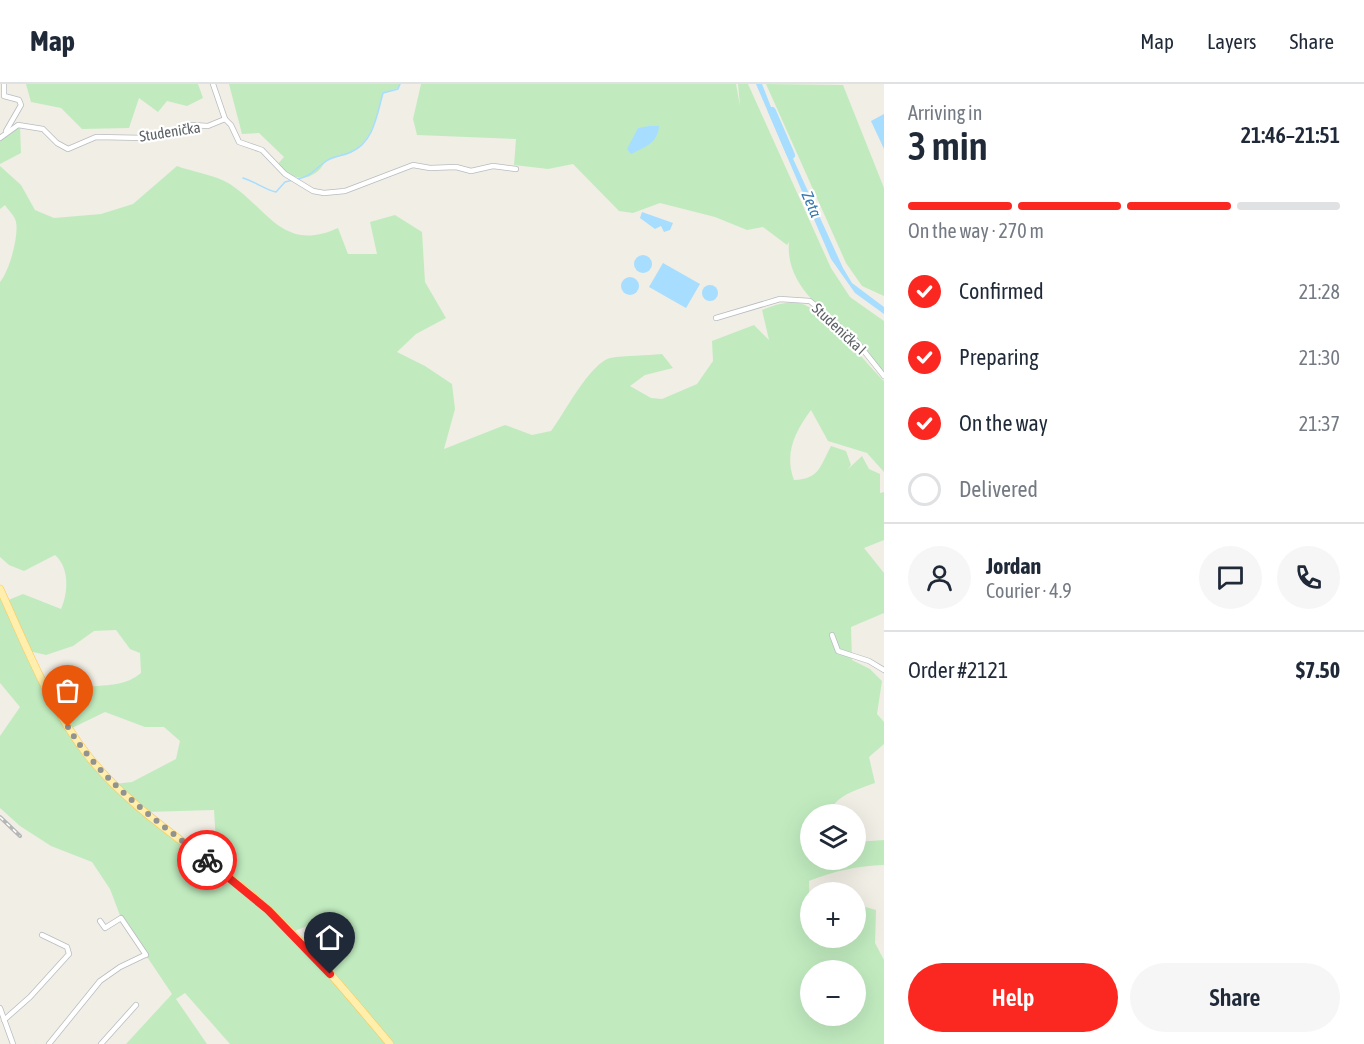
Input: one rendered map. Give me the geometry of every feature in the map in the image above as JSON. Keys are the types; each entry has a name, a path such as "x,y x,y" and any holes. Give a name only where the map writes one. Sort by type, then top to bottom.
{"main road":[{"path":"0,589 57,709 93,762 135,804 276,917 329,972 390,1044"}],"street":[{"path":"1,137 20,110 21,105 19,100 4,96 4,84"},
{"path":"213,84 225,119 231,125 239,142 262,150 277,168 313,191 330,193 400,172 413,165 430,168 456,167 471,171 492,166 516,169"},
{"name":"Studenička","path":"1,137 18,125 36,127 46,130 62,146 74,148 96,137 146,138 192,126 208,126 225,119"},
{"name":"Studenička I","path":"716,318 780,299 810,301 856,341 884,376"},
{"path":"832,635 838,651 869,661 884,669"},
{"path":"49,1044 100,981 120,966 146,955 121,918 105,928 100,921"},
{"path":"4,1020 30,997 69,954 67,947 42,934"},
{"path":"101,1044 136,1005"},
{"path":"0,1008 13,1044"}],"green space":[{"path":"26,84 198,84 203,98 187,106 167,101 158,112 139,98 129,128 82,129 61,108 31,102"},
{"path":"229,84 400,84 398,88 383,93 374,125 361,145 351,153 327,161 312,175 301,178 276,166 284,157 259,133 242,134"},
{"path":"421,84 736,84 740,106 738,84 748,84 831,268 850,297 884,321 884,376 862,348 820,308 800,285 789,258 789,242 787,245 763,227 747,230 715,217 660,203 633,213 619,211 573,164 548,169 514,165 516,139 417,135 413,119"},
{"path":"766,84 843,85 884,188 884,296 862,286 846,263"},
{"path":"20,126 21,153 0,164 0,138"},
{"path":"0,166 21,185 35,210 54,218 101,214 133,204 177,166 230,184 278,225 290,232 303,235 319,234 338,228 348,254 377,254 370,222 395,215 422,232 425,282 446,318 416,334 397,352 425,366 452,384 455,409 444,449 505,425 532,435 551,431 594,369 610,358 662,354 673,368 645,375 630,386 651,398 662,399 697,384 713,361 712,341 754,325 769,340 762,310 772,306 787,303 802,304 811,308 833,326 884,381 884,472 867,453 828,441 811,410 800,426 793,443 791,470 794,480 814,474 831,446 846,451 851,465 847,470 862,456 869,469 880,474 880,493 884,492 884,540 864,548 884,573 884,613 851,627 852,660 870,669 882,681 877,714 884,722 884,744 869,757 875,783 854,791 835,804 800,804 800,870 846,870 827,874 809,882 800,882 800,948 866,948 866,907 876,910 875,943 884,960 884,1044 230,1044 185,993 176,999 207,1044 126,1044 172,994 121,918 110,889 92,862 51,846 20,826 0,808 0,736 20,707 0,683 0,589 6,601 23,594 61,609 66,581 63,567 55,555 24,571 9,565 0,557 0,282 10,262 17,228 14,218 5,205 0,209","holes":["116,630 130,649 140,653 141,673 119,684 86,687 76,691 66,697 57,708 29,651 46,655 73,646 94,631","105,712 145,727 164,727 180,741 176,759 132,782 114,784 70,729","214,810 216,843 199,843 193,850 146,812","335,915 344,941 322,965 292,932"]},
{"path":"884,840 884,865 866,867 866,841"}],"water":[{"path":"756,84 762,84 780,130 843,268 852,283 884,307 884,314 855,293 831,259"},
{"path":"884,114 884,149 871,121"},
{"path":"659,126 656,137 650,144 631,154 627,149 638,128"},
{"path":"642,212 673,223 670,230 664,232 661,226 655,229 640,218"},
{"path":"643,255 649,258 652,264 649,270 643,273 637,270 634,264 637,258"},
{"path":"663,263 700,284 686,308 649,287"},
{"path":"630,277 636,280 639,286 636,292 630,295 624,292 621,286 624,280"},
{"path":"707,285 713,285 718,293 716,299 707,301 702,296 702,290"}],"waterway":[{"path":"298,179 310,174 328,160 348,153 365,142 373,127 383,93 398,89 400,84"},
{"name":"Zeta","path":"772,111 791,155"},
{"path":"243,178 276,192 285,182 293,180"}],"railway":[{"path":"0,817 20,836"}],"way so far":[{"path":"68,727 90,759 118,789 207,860"}],"route":[{"path":"207,860 268,910 330,974"}]}
